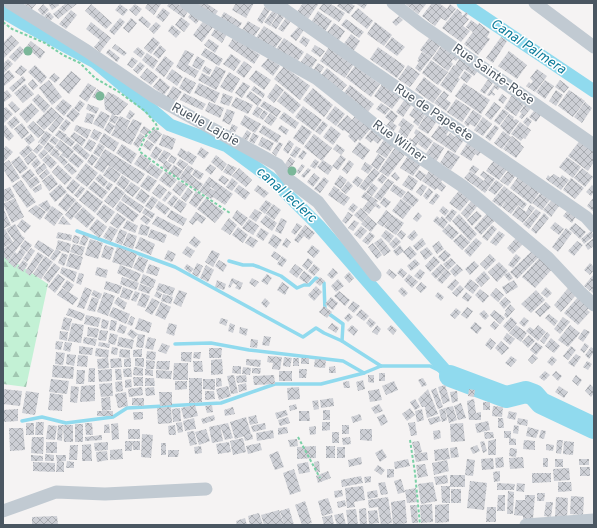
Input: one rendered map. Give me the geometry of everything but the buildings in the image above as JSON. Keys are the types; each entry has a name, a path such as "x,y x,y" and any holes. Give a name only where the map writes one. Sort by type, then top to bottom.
{"street":[{"name":"Ruelle Lajoie","path":"10,3 87,51 153,96 278,165 289,180 318,202 375,275"},
{"name":"Rue Wilner","path":"186,3 198,12 316,78 394,140 464,187 548,258 594,305"},
{"name":"Rue de Papeete","path":"270,3 285,10 386,81 586,217 594,226"},
{"name":"Rue Sainte-Rose","path":"393,3 421,25 594,145"},
{"path":"535,3 594,48"},
{"path":"3,511 56,492 105,494 206,489"},
{"path":"526,525 594,520"}],"path":[{"path":"3,22 12,29 45,43 63,55 80,63 95,78 120,92 145,111 156,124 158,129 154,128 145,137 139,150 162,168 230,213"},
{"path":"298,437 320,478"},
{"path":"410,440 417,489 420,525"}],"green space":[{"path":"3,254 48,284 26,387 3,384"}],"waterway":[{"name":"Canal Palmera","path":"463,3 594,91"},
{"name":"canal leclerc","path":"3,12 95,62 170,125 227,146 273,180 319,226 450,376"},
{"path":"77,231 175,267 303,337 316,328 342,341 381,366"},
{"path":"229,261 259,267 281,276 297,288 304,285 309,285 316,278 324,283 325,311 343,324 342,341"},
{"path":"175,344 211,343 249,350 343,361 364,373 381,366 430,366 450,376"},
{"path":"22,421 42,417 66,423 113,417 127,408 221,403 275,384 321,384 364,373"},
{"path":"450,376 506,397 526,392 534,395 541,403 594,428"}]}
